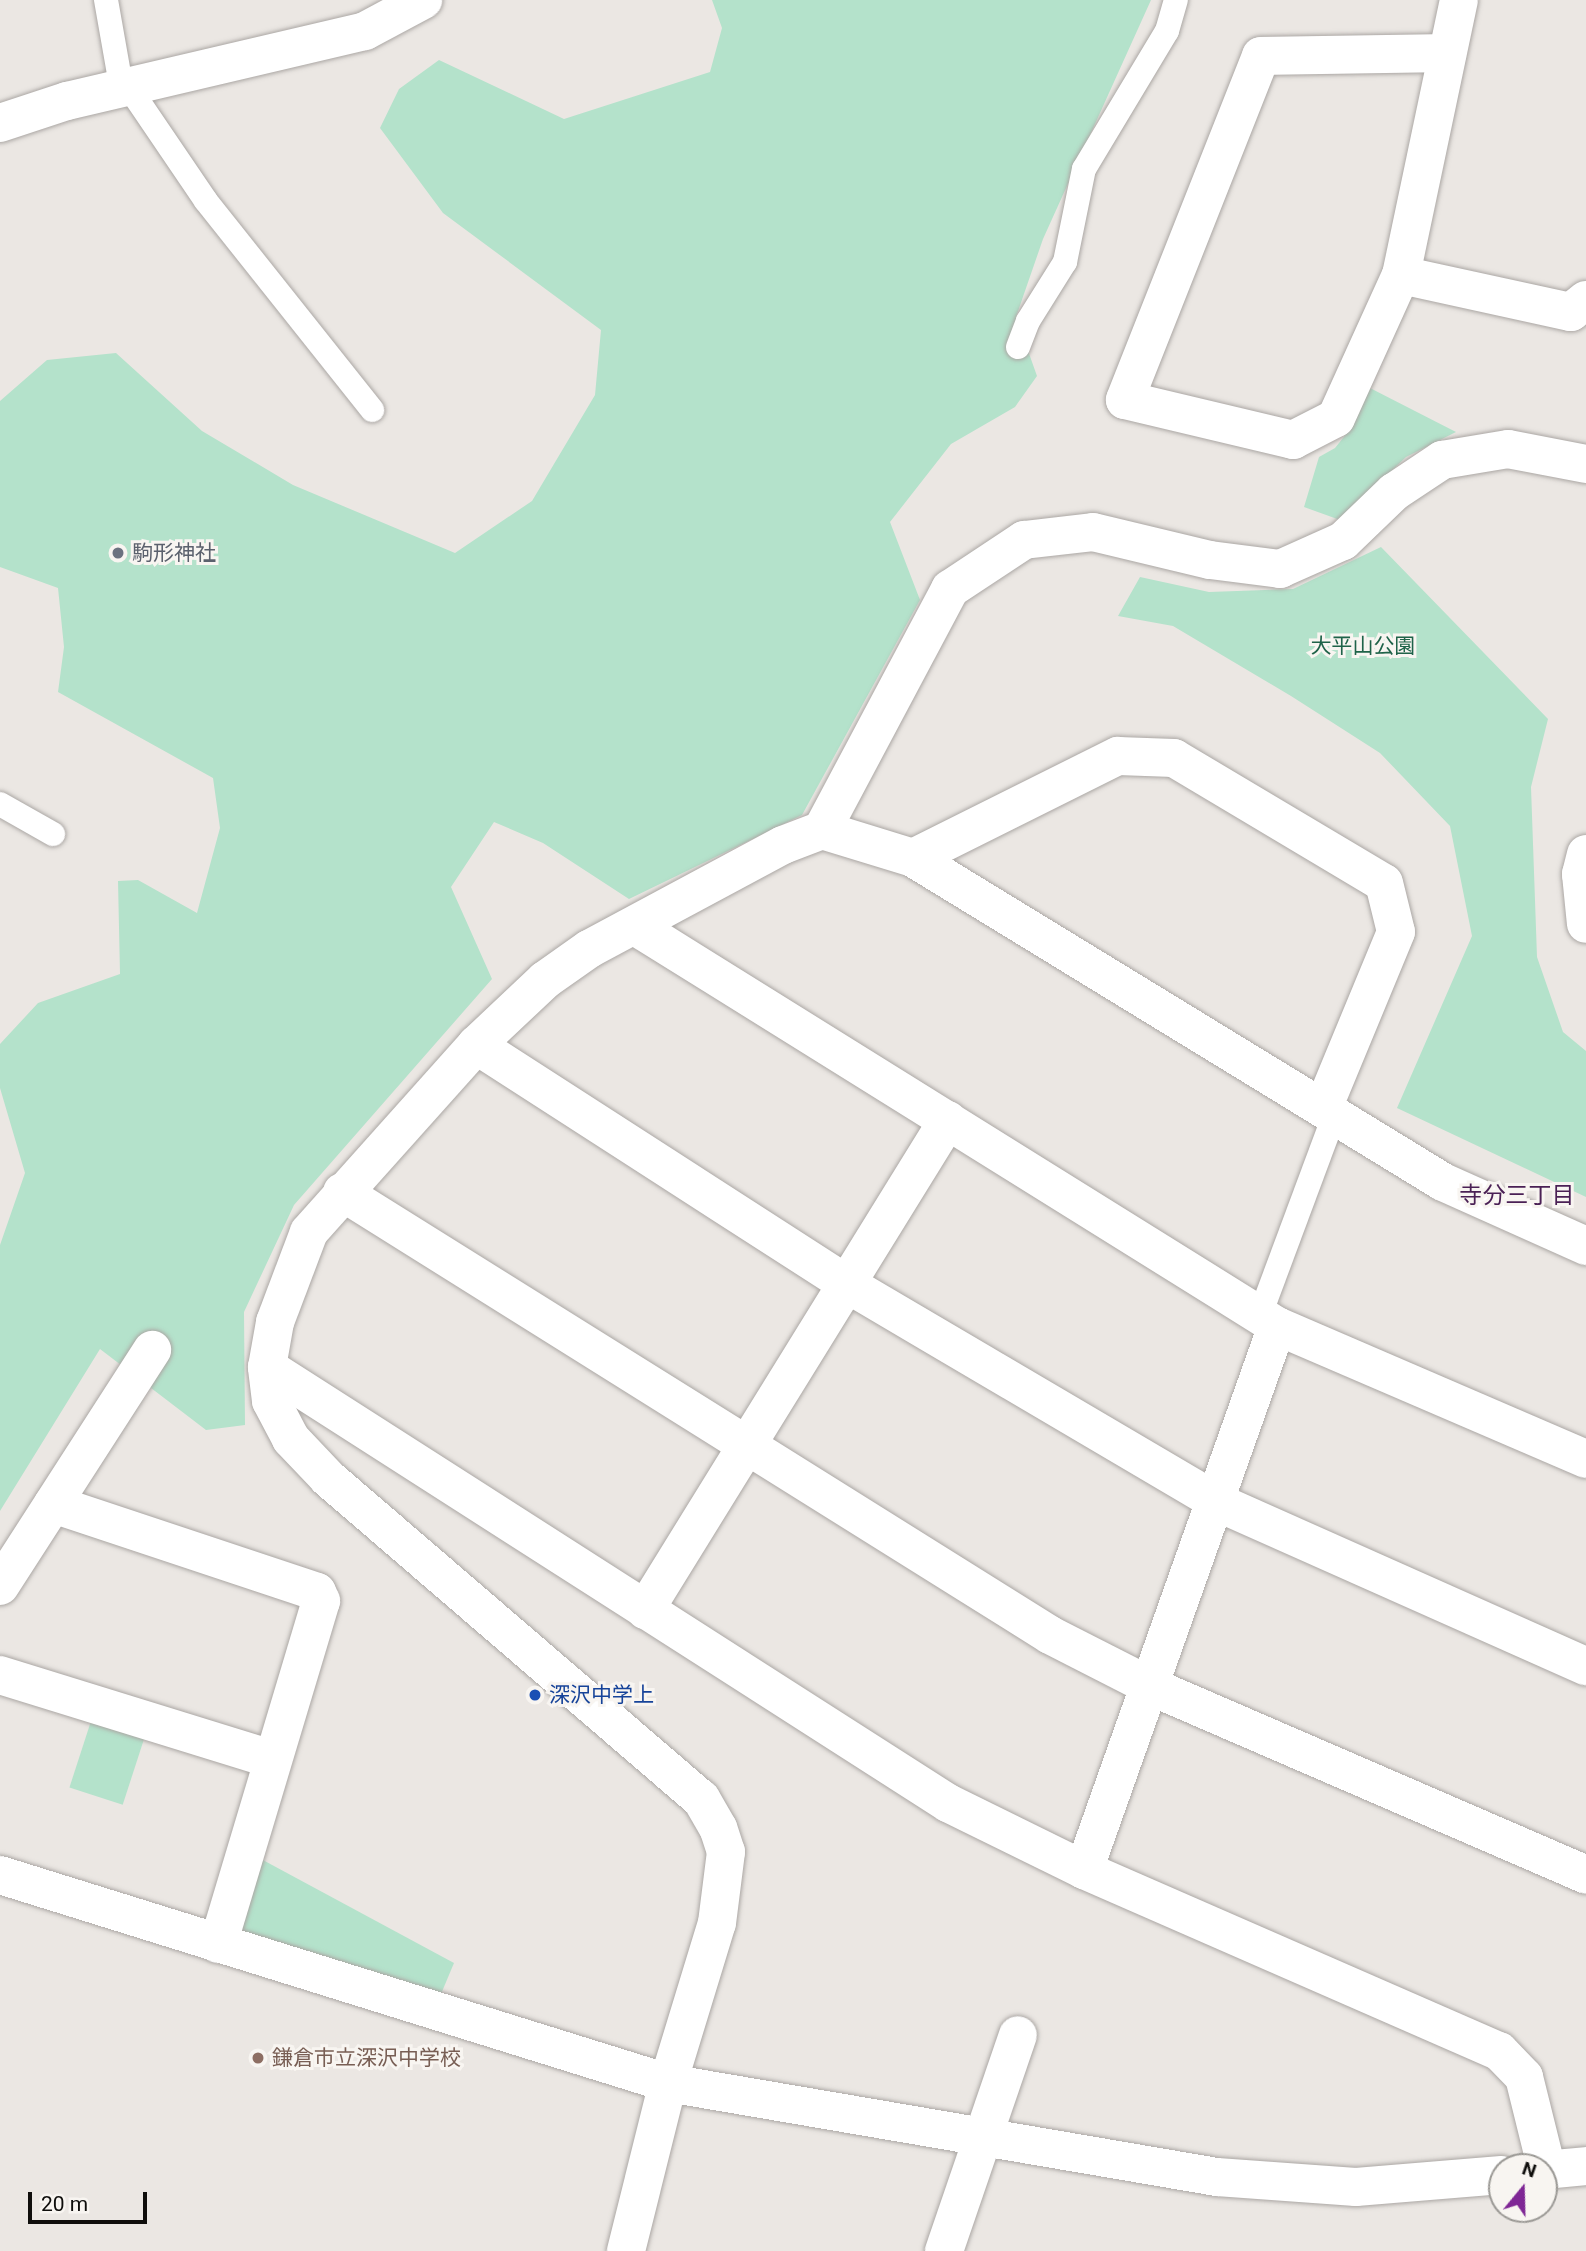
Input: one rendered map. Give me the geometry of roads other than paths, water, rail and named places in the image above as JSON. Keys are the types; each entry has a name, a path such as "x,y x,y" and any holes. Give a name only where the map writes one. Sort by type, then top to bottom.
{"street":[{"path":"1447,53 1261,55 1125,400 1293,440 1336,418 1401,275 1459,0"},
{"path":"0,122 67,101 126,90 365,31 417,1"},
{"path":"1401,275 1571,312 1586,300"},
{"path":"822,830 950,589 1024,540 1093,532 1210,560 1280,569 1343,541 1394,492 1442,460 1508,449 1586,464"},
{"path":"913,858 1118,756 1174,758 1384,883 1396,932 1330,1110"},
{"path":"626,2251 668,2083 725,1885 726,1852 701,1799 328,1478 291,1439 271,1401 267,1367 275,1322 295,1261 309,1232 475,1045 545,980 589,949 783,845 822,830 913,858 1330,1110 1443,1182 1586,1246"},
{"path":"1586,854 1581,874 1586,923"},
{"path":"635,926 1268,1320 1586,1459"},
{"path":"475,1045 847,1284 1217,1502 1586,1666"},
{"path":"645,1611 750,1447 948,1120"},
{"path":"342,1192 1050,1635 1150,1686 1586,1875"},
{"path":"1084,1870 1217,1502 1268,1320"},
{"path":"0,1586 152,1350"},
{"path":"267,1367 947,1803 1084,1870 1499,2051 1524,2077 1542,2153"},
{"path":"53,1504 317,1592 321,1601 218,1944"},
{"path":"0,1675 272,1759"},
{"path":"0,1875 668,2083 980,2140 1231,2178 1356,2187 1488,2176"},
{"path":"944,2251 1018,2035"},
{"path":"1558,2169 1586,2166"}],"lane":[{"path":"106,0 126,90 206,201 372,410"},
{"path":"1018,347 1028,321 1065,262 1084,169 1167,31 1176,0"},
{"path":"0,804 52,834"},
{"path":"1268,1320 1330,1110"}],"place":[{"name":"駒形神社","path":"118,553"},
{"name":"深沢中学上","path":"535,1695"},
{"name":"鎌倉市立深沢中学校","path":"258,2058"}],"district":[{"name":"寺分三丁目","path":"1517,1196"}],"park label":[{"name":"大平山公園","path":"1363,646"}]}
